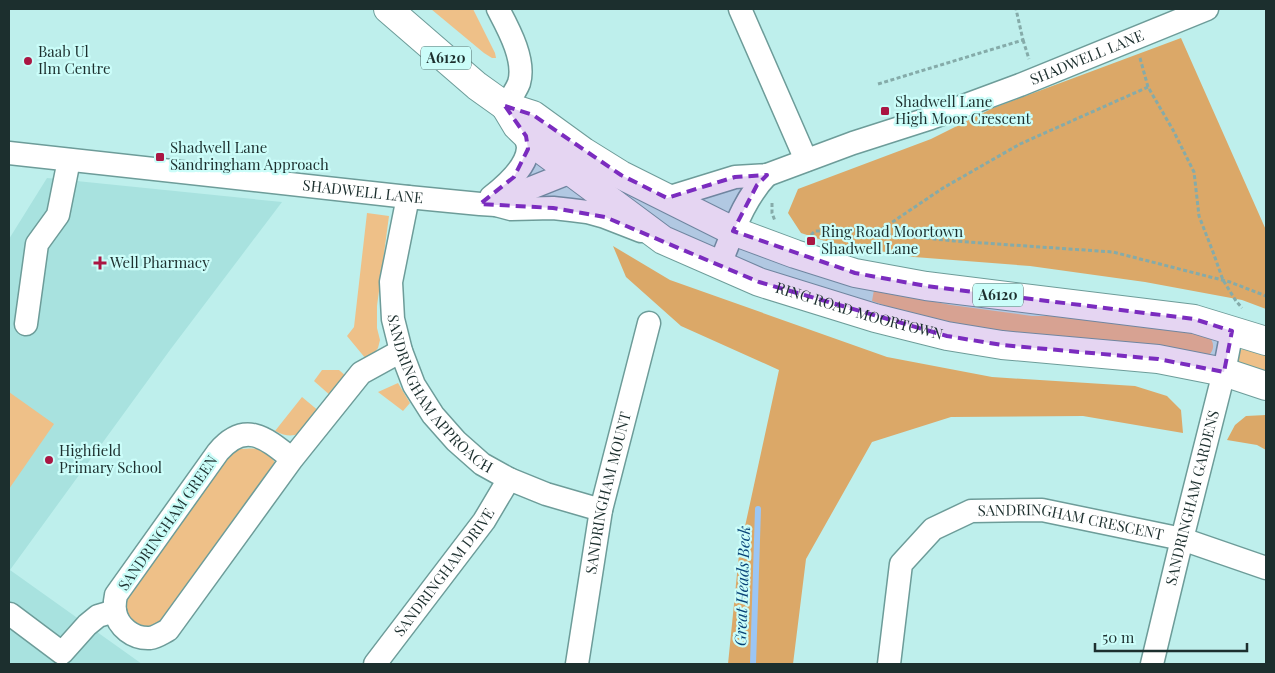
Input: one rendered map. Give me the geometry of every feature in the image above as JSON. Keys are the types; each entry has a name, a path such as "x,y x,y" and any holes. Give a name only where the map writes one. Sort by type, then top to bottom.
{"highway":[{"name":"RING ROAD MOORTOWN","path":"388,9 477,86 505,106 533,115 584,152 621,175 733,231 796,254 855,272 926,286 1194,319 1239,318 1266,341"},
{"name":"RING ROAD MOORTOWN","path":"505,106 517,126 542,150 663,240 759,282 874,318 946,336 1002,345 1158,358 1224,372 1266,386"}],"street":[{"path":"498,9 508,29 521,72 518,86 505,106"},
{"path":"740,9 806,160"},
{"name":"SHADWELL LANE","path":"667,198 735,177 767,174 931,118 1002,92 1135,38 1195,11"},
{"path":"488,204 490,198 514,177 523,162 528,149 526,136"},
{"name":"SHADWELL LANE","path":"9,153 512,208 553,208 587,212 605,217 663,240"},
{"path":"26,324 37,244 58,216 69,160"},
{"path":"488,204 505,195 526,190 600,162"},
{"path":"720,264 749,198 767,174"},
{"name":"SANDRINGHAM APPROACH","path":"408,197 391,282 393,318 401,351 414,385 433,415 456,442 482,464 509,479 546,494 601,510"},
{"name":"SANDRINGHAM GARDENS","path":"1152,664 1239,318"},
{"name":"SANDRINGHAM MOUNT","path":"577,664 601,510 649,323"},
{"name":"SANDRINGHAM GREEN","path":"292,459 262,437 250,435 237,437 226,443 116,595 115,611 121,625 138,637 149,638 168,630 292,459 361,373 401,351"},
{"name":"SANDRINGHAM DRIVE","path":"375,664 484,521 509,479"},
{"name":"SANDRINGHAM CRESCENT","path":"889,664 901,564 933,529 971,511 1042,510 1182,539"},
{"path":"1182,539 1266,568"},
{"path":"10,614 62,653 87,625 98,616 115,611"}],"path":[{"path":"1016,9 1023,40 1031,63"},
{"path":"1135,38 1148,87 1173,130 1194,172 1199,216 1223,280 1236,301 1239,318"},
{"path":"878,84 1023,40"},
{"path":"876,233 943,188 1020,144 1148,87"},
{"path":"772,203 772,213 779,227"},
{"path":"796,254 815,231 858,231 954,241 1113,252 1230,282 1266,296"}],"highlighted area":[{"path":"505,106 533,115 621,175 667,198 735,177 767,175 757,185 733,231 855,273 926,286 1194,319 1232,331 1224,372 1158,359 1002,345 947,336 759,282 605,217 553,208 480,204 514,177 528,149 526,136"}],"shaded area":[{"path":"431,9 473,9 496,58 492,58 484,53"},
{"path":"1181,38 1266,230 1266,309 1242,300 1145,282 1030,266 914,257 828,242 801,233 788,213 798,189 931,139 993,108"},
{"path":"47,178 282,202 170,350 10,570 142,664 9,664 9,239"},
{"path":"367,213 389,216 377,306 377,328 380,340 378,348 366,359 347,336 354,327"},
{"path":"613,246 670,280 887,357 992,377 1135,386 1167,396 1181,410 1183,433 1083,416 951,417 872,442 806,559 793,664 728,664 739,554 779,370 681,326 626,277"},
{"path":"874,290 951,305 1032,316 1086,316 1140,323 1207,335 1212,340 1213,348 1208,356 945,326 872,301"},
{"path":"1246,348 1266,354 1266,375 1237,365 1239,352"},
{"path":"322,370 339,370 347,377 331,396 314,381"},
{"path":"398,383 410,403 403,411 378,392"},
{"path":"9,392 54,424 9,489"},
{"path":"302,397 320,412 306,429 296,435 275,431"},
{"path":"1266,415 1266,450 1257,445 1227,440 1235,425 1246,416"},
{"path":"240,449 261,450 268,454 276,464 167,619 150,626 137,626 124,614 128,591 221,465 231,454"}],"waterway":[{"name":"Great Heads Beck","path":"753,664 758,509"}],"place":[{"name":"Baab Ul Ilm Centre","path":"28,61"},
{"name":"Shadwell Lane High Moor Crescent","path":"885,111"},
{"name":"Shadwell Lane Sandringham Approach","path":"160,157"},
{"name":"Ring Road Moortown Shadwell Lane","path":"811,241"},
{"name":"Well Pharmacy","path":"100,263"},
{"name":"Highfield Primary School","path":"49,460"}]}
